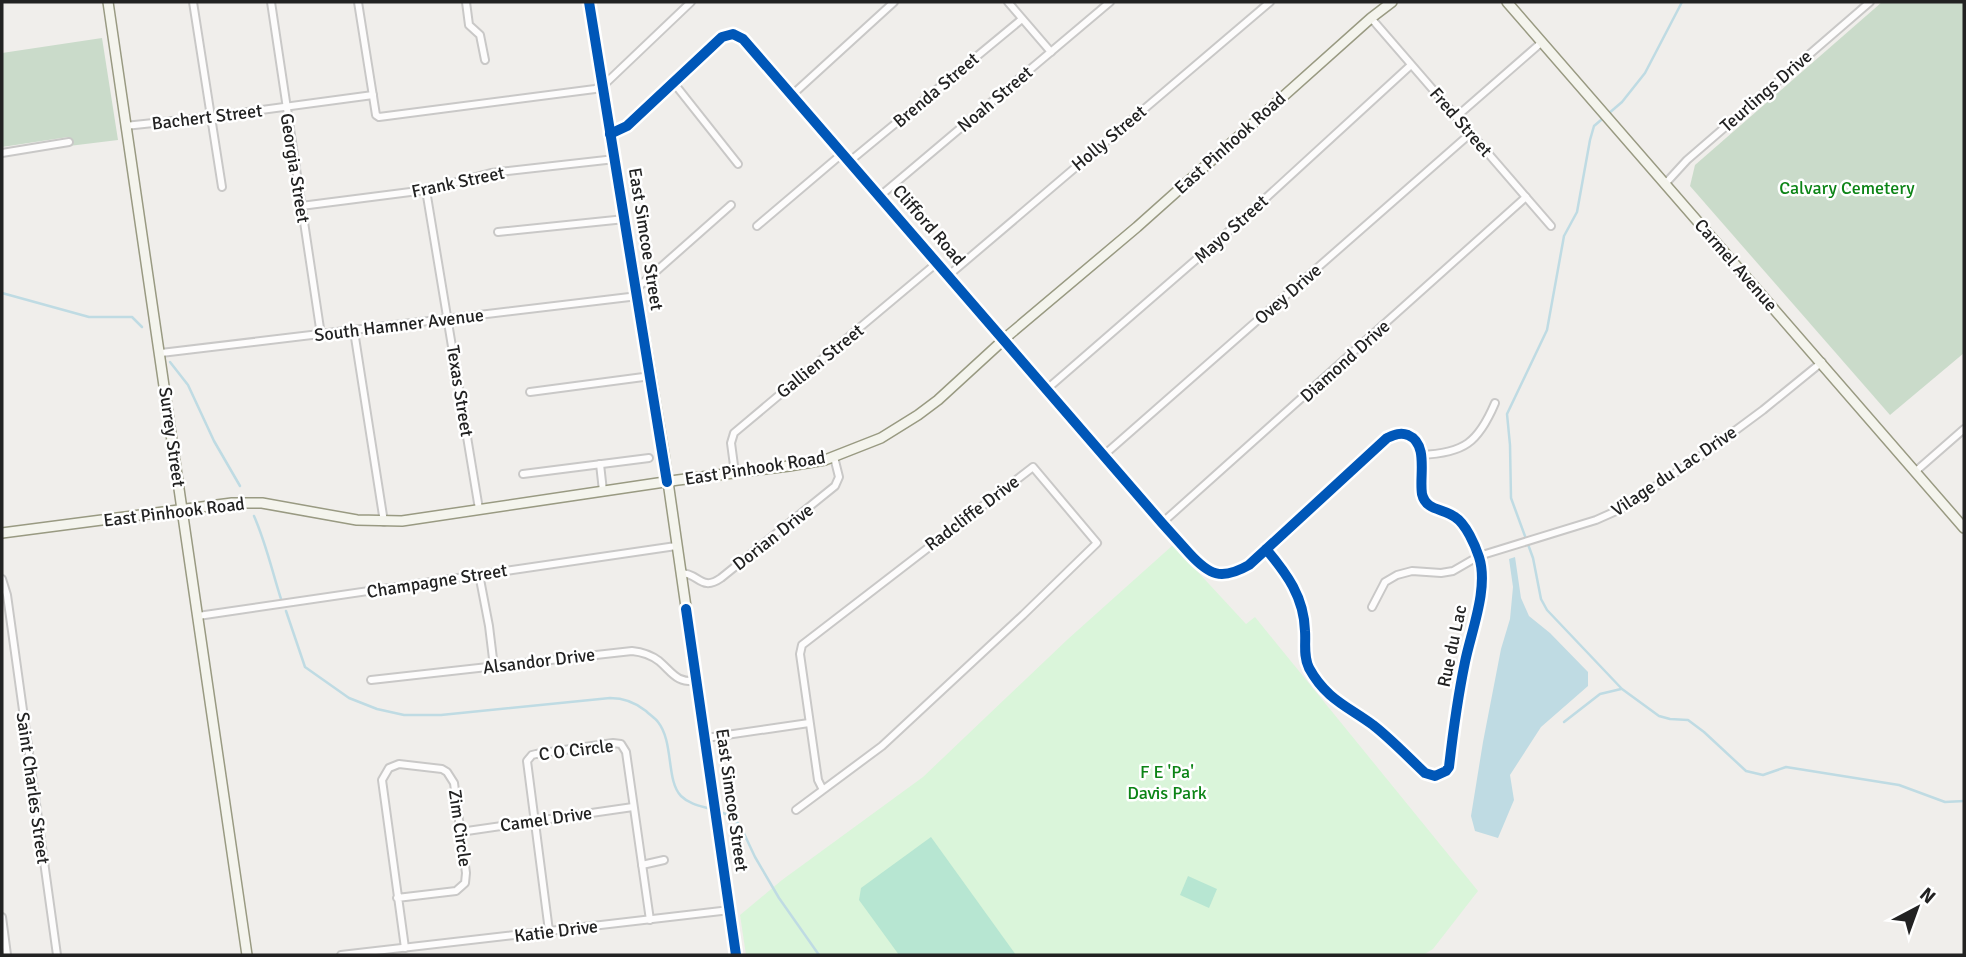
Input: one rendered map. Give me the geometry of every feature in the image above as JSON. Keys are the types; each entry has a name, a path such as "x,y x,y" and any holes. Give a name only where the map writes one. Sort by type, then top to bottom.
{"main road":[{"name":"Surrey Street","path":"108,2 247,955"},
{"name":"East Simcoe Street","path":"589,2 667,482 736,955"},
{"name":"East Pinhook Road","path":"2,533 232,503 262,503 357,520 384,522 430,518 789,466 834,457 881,438 918,415 1137,227 1392,2"},
{"name":"Carmel Avenue","path":"1507,2 1964,528"}],"street":[{"path":"193,2 222,187"},
{"name":"Georgia Street","path":"271,2 321,335"},
{"path":"358,2 376,115 379,117 590,90 601,86 691,2"},
{"path":"466,2 469,25 480,35 485,60"},
{"path":"792,95 894,2"},
{"path":"1007,2 1051,52"},
{"name":"Noah Street","path":"880,196 1110,2"},
{"name":"Holly Street","path":"949,275 1270,2"},
{"name":"Teurlings Drive","path":"1665,184 1687,160 1870,2"},
{"name":"Fred Street","path":"1371,18 1551,226"},
{"name":"Brenda Street","path":"850,161 1022,19"},
{"name":"Clifford Road","path":"610,134 627,126 715,42 727,34 743,39 1200,565 1214,573 1230,573 1248,565 1266,549"},
{"path":"1456,117 1542,42"},
{"name":"Mayo Street","path":"1047,389 1244,218 1411,65"},
{"path":"673,82 738,164"},
{"name":"Bachert Street","path":"125,126 373,95"},
{"name":"Ovey Drive","path":"1104,455 1471,133"},
{"path":"2,153 69,142"},
{"path":"757,226 843,153"},
{"name":"Frank Street","path":"301,206 426,190 491,173 615,159"},
{"name":"Texas Street","path":"426,190 479,509"},
{"name":"Diamond Drive","path":"1163,523 1526,197"},
{"path":"637,293 731,205"},
{"path":"498,232 625,219"},
{"name":"Gallien Street","path":"735,472 731,443 734,433 938,262"},
{"name":"South Hamner Avenue","path":"161,353 448,320 637,293"},
{"path":"354,331 384,522"},
{"name":"Vilage du Lac Drive","path":"1372,607 1385,582 1390,578 1412,571 1453,571 1479,556 1596,520 1623,508 1705,453 1822,362"},
{"path":"530,392 650,376"},
{"path":"1266,549 1387,438 1402,434 1412,437 1417,442 1421,455 1446,453 1467,444 1485,426 1495,403"},
{"path":"1916,471 1964,429"},
{"name":"Rue du Lac","path":"1266,549 1288,576 1298,594 1305,630 1305,654 1317,680 1334,699 1374,726 1425,773 1435,776 1446,771 1449,767 1460,689 1480,604 1481,573 1479,556 1458,519 1426,503 1422,493 1421,455"},
{"name":"Dorian Drive","path":"681,573 688,573 699,582 708,584 731,570 835,486 839,477 834,457"},
{"path":"523,474 649,458"},
{"path":"600,464 603,491"},
{"name":"Radcliffe Drive","path":"796,810 823,790 882,746 1097,543 1033,467 804,642 800,654 818,780 823,790"},
{"name":"Champagne Street","path":"198,616 676,546"},
{"path":"479,574 494,667"},
{"name":"Saint Charles Street","path":"2,579 7,595 57,955"},
{"name":"Alsandor Drive","path":"371,680 636,651 654,658 678,679 697,681"},
{"path":"706,738 809,723"},
{"name":"C O Circle","path":"549,932 526,766 529,758 536,754 619,743 626,752 650,920"},
{"name":"Zim Circle","path":"397,898 456,891 463,886 466,873 454,783 447,772 436,767 399,764 393,765 383,775 382,785 397,898 405,948"},
{"name":"Camel Drive","path":"460,832 633,807"},
{"path":"642,865 664,860"},
{"name":"Katie Drive","path":"341,955 730,910"},
{"path":"2,917 7,955"}],"green space":[{"name":"Calvary Cemetery","path":"1882,2 1964,2 1964,353 1890,415 1690,186 1695,165"},
{"path":"102,38 118,140 69,146 68,137 2,147 2,53"},
{"name":"F E 'Pa' Davis Park","path":"1173,545 1246,624 1255,617 1478,891 1433,949 1423,955 746,955 740,915 782,880 923,777 1068,639"},
{"path":"931,837 1016,955 899,955 859,900 861,888"},
{"path":"1188,876 1217,889 1209,908 1180,895"}],"water":[{"path":"1515,557 1521,598 1529,616 1550,633 1588,672 1588,686 1541,727 1510,775 1514,800 1498,838 1475,831 1471,816 1501,649 1510,619 1513,587 1509,559"}],"waterway":[{"path":"1682,2 1645,73 1622,102 1594,126 1577,212 1564,236 1547,330 1507,414 1511,498 1533,558 1541,599 1547,610 1622,689 1659,716 1688,720 1746,771 1763,775 1786,767 1899,785 1945,802 1964,801"},
{"path":"2,293 89,317 132,317 142,327"},
{"path":"170,362 188,385 214,441 240,486"},
{"path":"254,516 281,599"},
{"path":"286,611 305,667 349,698 377,709 404,715 441,715 610,698 633,703 655,719 663,730 673,781 681,796 691,803 711,809"},
{"path":"1564,722 1600,694 1621,689"},
{"path":"718,811 740,825 779,898 819,955"}],"cycle path":[{"path":"589,2 667,482"},
{"path":"610,134 627,126 722,37 733,34 743,39 1162,523 1209,571 1231,573 1249,565 1387,438 1402,434 1415,439 1421,453 1421,487 1424,500 1455,517 1463,525 1470,535 1482,569 1481,596 1465,662 1449,767 1446,771 1435,776 1425,773 1380,730 1338,701 1316,679 1305,654 1304,619 1298,597 1287,577 1274,558 1266,549"},
{"path":"686,609 736,955"}]}
